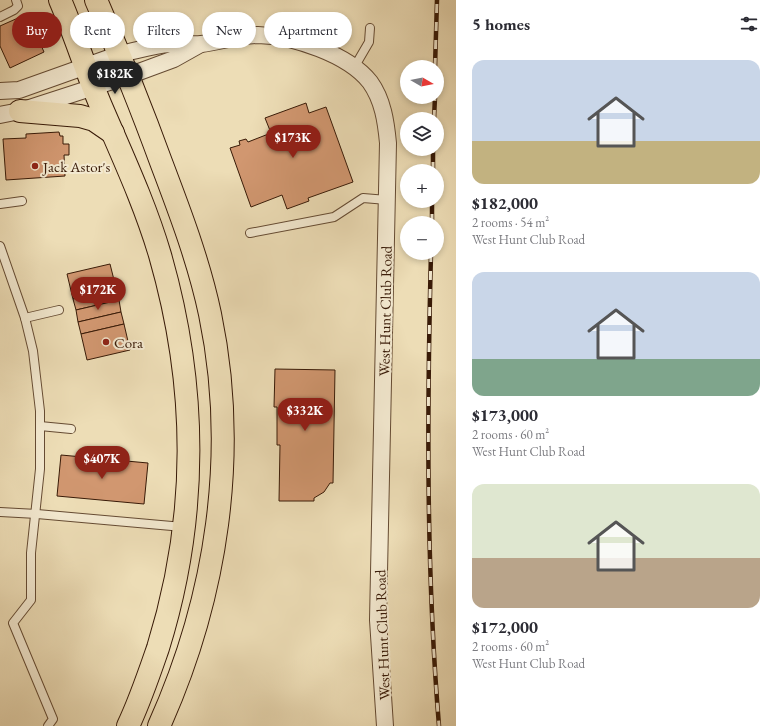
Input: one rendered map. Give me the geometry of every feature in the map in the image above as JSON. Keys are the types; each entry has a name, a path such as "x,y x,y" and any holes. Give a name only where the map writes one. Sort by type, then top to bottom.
{"main road":[{"path":"60,0 85,67 148,217 169,289 178,334 188,405 189,452 185,527 178,573 152,668 128,726"},
{"path":"96,0 120,54 181,214 199,270 211,316 222,406 223,469 219,518 212,565 192,643 172,699 160,726"},
{"path":"10,113 80,116 94,120 113,133"}],"street":[{"name":"West Hunt Club Road","path":"0,91 18,90 120,54 169,44 200,44 237,36 258,35 283,38 319,48 355,66 370,82 379,99 385,118 388,143 378,620 385,726"},
{"name":"West Hunt Club Road","path":"10,113 94,88 128,76 174,59 200,44"}],"lane":[{"path":"0,17 14,10 18,6 16,0"},
{"path":"355,66 369,42 370,28"},
{"path":"250,233 334,217 363,198 387,200"},
{"path":"0,204 22,201"},
{"path":"0,246 11,274 25,318 33,351 40,411 40,469 37,514 31,553 31,600 13,623 53,719 48,726"},
{"path":"25,318 59,310"},
{"path":"40,426 71,429"},
{"path":"0,512 185,527"}],"building":[{"path":"12,21 12,48 42,48 44,52 10,68 0,46 0,26"},
{"path":"306,103 309,113 326,107 353,182 308,198 309,201 287,209 282,195 251,207 230,148 240,145 239,141 246,139 248,142 271,133 265,118"},
{"name":"Jack Astor's","path":"59,132 60,136 63,136 63,144 69,144 69,155 64,155 65,176 6,180 3,139 26,138 26,134"},
{"path":"110,264 116,288 73,299 67,274"},
{"path":"116,288 119,300 76,310 73,299"},
{"path":"119,300 121,312 78,322 76,310"},
{"path":"121,312 124,324 81,334 78,322"},
{"name":"Cora","path":"124,324 130,350 87,360 81,334"},
{"path":"275,369 335,370 333,483 330,483 324,492 314,498 314,501 279,501 280,445 277,445 277,407 274,407"},
{"path":"61,455 148,463 144,504 57,496"}],"railway":[{"path":"435,60 437,0"},
{"path":"434,112 435,104"},
{"path":"433,156 433,164"},
{"path":"432,208 432,216"},
{"path":"431,260 428,430 430,549 439,726"}],"place":[{"name":"Jack Astor's","path":"35,166"},
{"name":"Cora","path":"106,342"}]}
